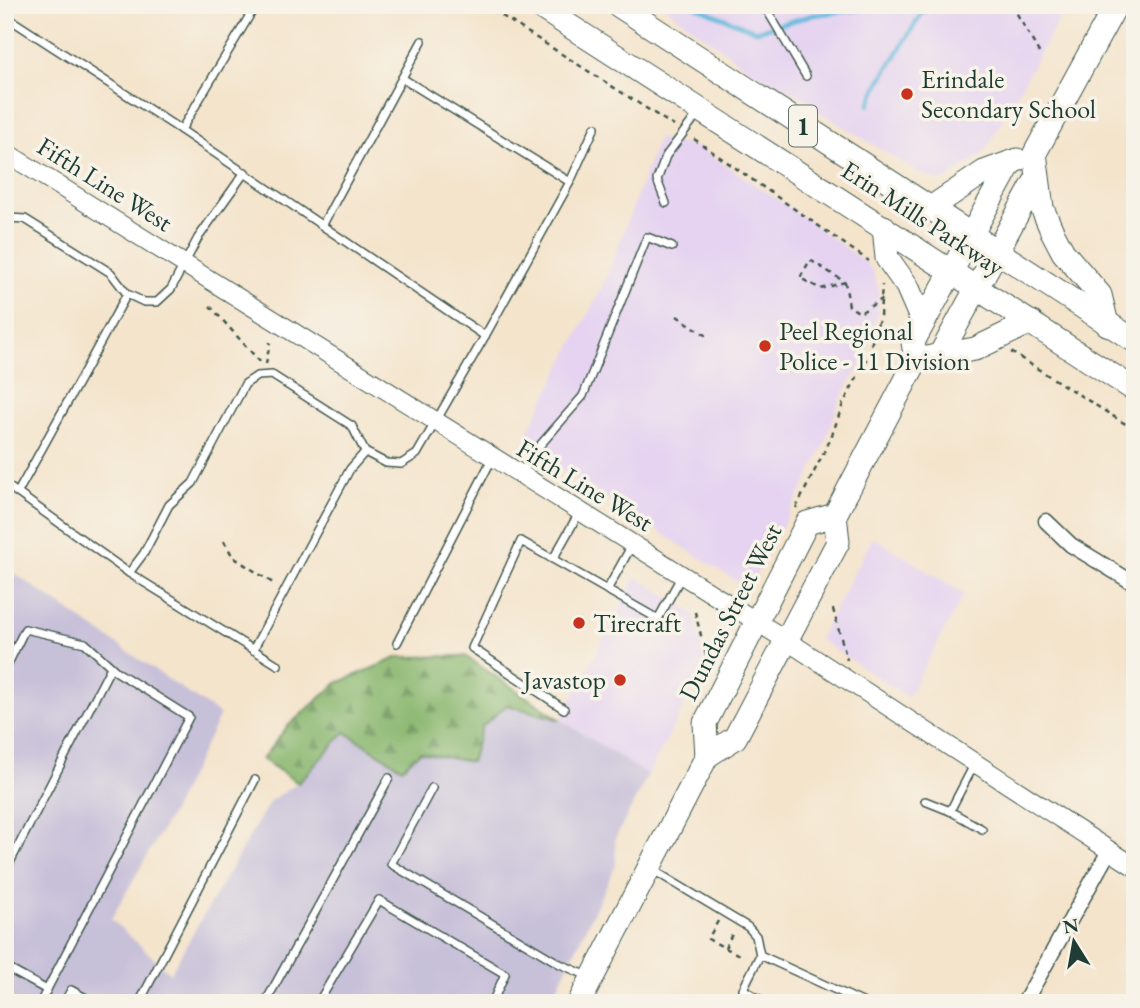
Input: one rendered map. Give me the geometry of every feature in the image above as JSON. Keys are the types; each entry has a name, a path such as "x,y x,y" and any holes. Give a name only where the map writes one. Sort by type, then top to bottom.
{"main road":[{"name":"Erin Mills Parkway","path":"537,5 953,270 1135,390"},
{"path":"1107,324 1100,295 1056,241 1042,208 1035,152 1116,5"},
{"name":"Erin Mills Parkway","path":"619,6 1135,341"},
{"path":"929,209 984,172 1035,152"},
{"path":"579,1003 708,756 734,738 838,542 835,515 916,361 913,342 1012,163"},
{"path":"940,355 1037,178"},
{"path":"884,227 887,258 907,286 923,323"},
{"path":"916,361 975,349 1031,322"},
{"name":"Dundas Street West","path":"708,756 705,723 807,523 835,515"}],"street":[{"name":"Fifth Line West","path":"5,152 492,459 756,621 1135,867"},
{"path":"1045,521 1071,545 1135,584"},
{"path":"1024,1003 1109,851"}],"lane":[{"path":"181,130 256,5"},
{"path":"764,5 806,76"},
{"path":"5,16 245,172 485,336"},
{"path":"323,224 422,41"},
{"path":"402,78 570,182"},
{"path":"666,203 657,180 666,156 701,108"},
{"path":"129,573 144,553 169,505 193,483 245,384 257,376 272,375 331,410 352,426 365,452 386,463 401,464 417,454 570,182 595,127"},
{"path":"5,221 9,218 25,219 111,273 127,294 144,302 157,302 171,289 183,264 245,172"},
{"path":"520,476 535,451 583,396 647,237 672,247"},
{"path":"18,492 127,294"},
{"path":"253,650 350,469 365,452"},
{"path":"397,643 492,459"},
{"path":"5,484 129,573 278,665"},
{"path":"553,559 579,513"},
{"path":"564,709 472,648 522,541 658,619 682,575"},
{"path":"607,590 632,545"},
{"path":"5,670 25,629 85,643 111,667 189,716 40,1003"},
{"path":"5,873 111,667"},
{"path":"950,811 975,764"},
{"path":"265,1003 389,778"},
{"path":"139,1003 255,780"},
{"path":"432,788 391,863 560,964 592,978"},
{"path":"925,802 950,811 982,829"},
{"path":"649,867 739,921 756,936 760,954 743,989 766,1003"},
{"path":"318,1003 379,900 505,974 492,1003"},
{"path":"760,954 864,1003"},
{"path":"5,967 47,990"},
{"path":"64,1003 71,990 95,1003"}],"path":[{"path":"1012,5 1041,55"},
{"path":"845,282 821,289 800,278 810,260 845,282 849,306 859,313 882,299"},
{"path":"794,511 867,358 883,293"},
{"path":"210,306 240,342 266,365 270,341"},
{"path":"677,316 709,337"},
{"path":"1002,349 1135,430"},
{"path":"224,541 233,558 285,591"},
{"path":"833,609 848,660"},
{"path":"695,612 708,663"},
{"path":"723,912 708,939 741,956"},
{"path":"725,948 739,921"}],"shaded area":[{"name":"Erindale Secondary School","path":"662,5 1067,5 984,153 945,180 938,180 921,174 808,105 810,101 754,73"},
{"path":"658,138 700,148 796,212 866,263 873,271 879,291 878,314 865,356 839,402 824,445 808,479 751,584 741,584 544,458 525,437 606,279"},
{"path":"873,537 964,594 908,697 819,639"},
{"path":"5,567 220,715 172,812 111,919 170,973 270,801 298,783 345,732 402,768 419,752 471,762 482,726 507,705 561,720 648,775 615,839 616,865 550,1003 5,1003"},
{"path":"636,577 694,613 706,664 648,775 561,720"}],"green space":[{"path":"465,656 561,720 507,705 482,726 471,762 420,752 402,768 345,732 298,783 262,759 287,727 337,683 399,657"}],"waterway":[{"path":"692,5 756,31 813,15 896,5"},
{"path":"869,105 880,81 927,5"}],"place":[{"name":"Erindale Secondary School","path":"907,94"},
{"name":"Peel Regional Police - 11 Division","path":"765,346"},
{"name":"Tirecraft","path":"579,623"},
{"name":"Javastop","path":"620,680"}]}
